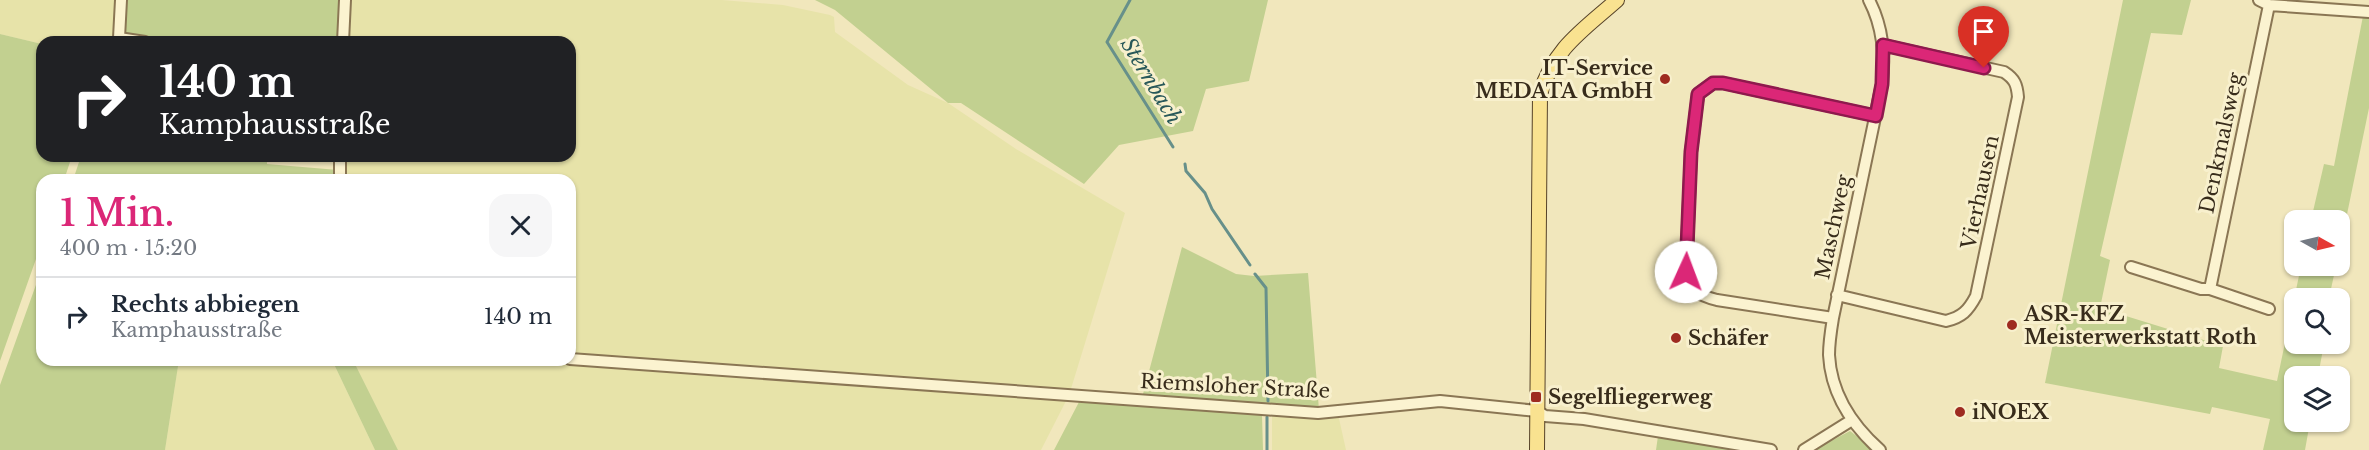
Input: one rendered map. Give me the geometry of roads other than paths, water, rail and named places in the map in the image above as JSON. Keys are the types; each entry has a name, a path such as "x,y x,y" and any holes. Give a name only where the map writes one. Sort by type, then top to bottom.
{"main road":[{"path":"1537,450 1540,94 1546,75 1559,53 1617,0"}],"street":[{"path":"119,36 121,0"},
{"path":"343,36 345,0"},
{"name":"Maschweg","path":"1869,0 1877,15 1883,45 1882,84 1837,295 1829,353 1831,371 1840,398 1856,427 1880,450"},
{"name":"Denkmalsweg","path":"2210,289 2264,2 2369,12"},
{"name":"Vierhausen","path":"1837,295 1946,321 1959,318 1969,309 1976,296 2018,97 2018,86 2012,77 2004,72 1883,45"},
{"path":"1833,318 1717,300 1700,296 1691,285 1686,272 1691,152 1698,94 1713,83 1723,83 1876,116"},
{"path":"2131,267 2201,289 2210,289 2269,309"},
{"name":"Riemsloher Straße","path":"576,359 1318,413 1440,401 1537,411 1545,416 1584,419 1772,450"},
{"path":"1804,450 1852,420"}],"waterway":[{"name":"Sternbach","path":"1130,0 1107,42 1173,147"},
{"name":"Sternbach","path":"1185,164 1186,171 1205,193 1212,209 1250,265"},
{"name":"Sternbach","path":"1255,274 1266,288 1268,401"},
{"name":"Sternbach","path":"1267,417 1267,450"}],"place":[{"name":"IT-Service MEDATA GmbH","path":"1665,79"},
{"name":"ASR-KFZ Meisterwerkstatt Roth","path":"2012,325"},
{"name":"Schäfer","path":"1676,338"},
{"name":"Segelfliegerweg","path":"1536,397"},
{"name":"iNOEX","path":"1960,412"}]}
